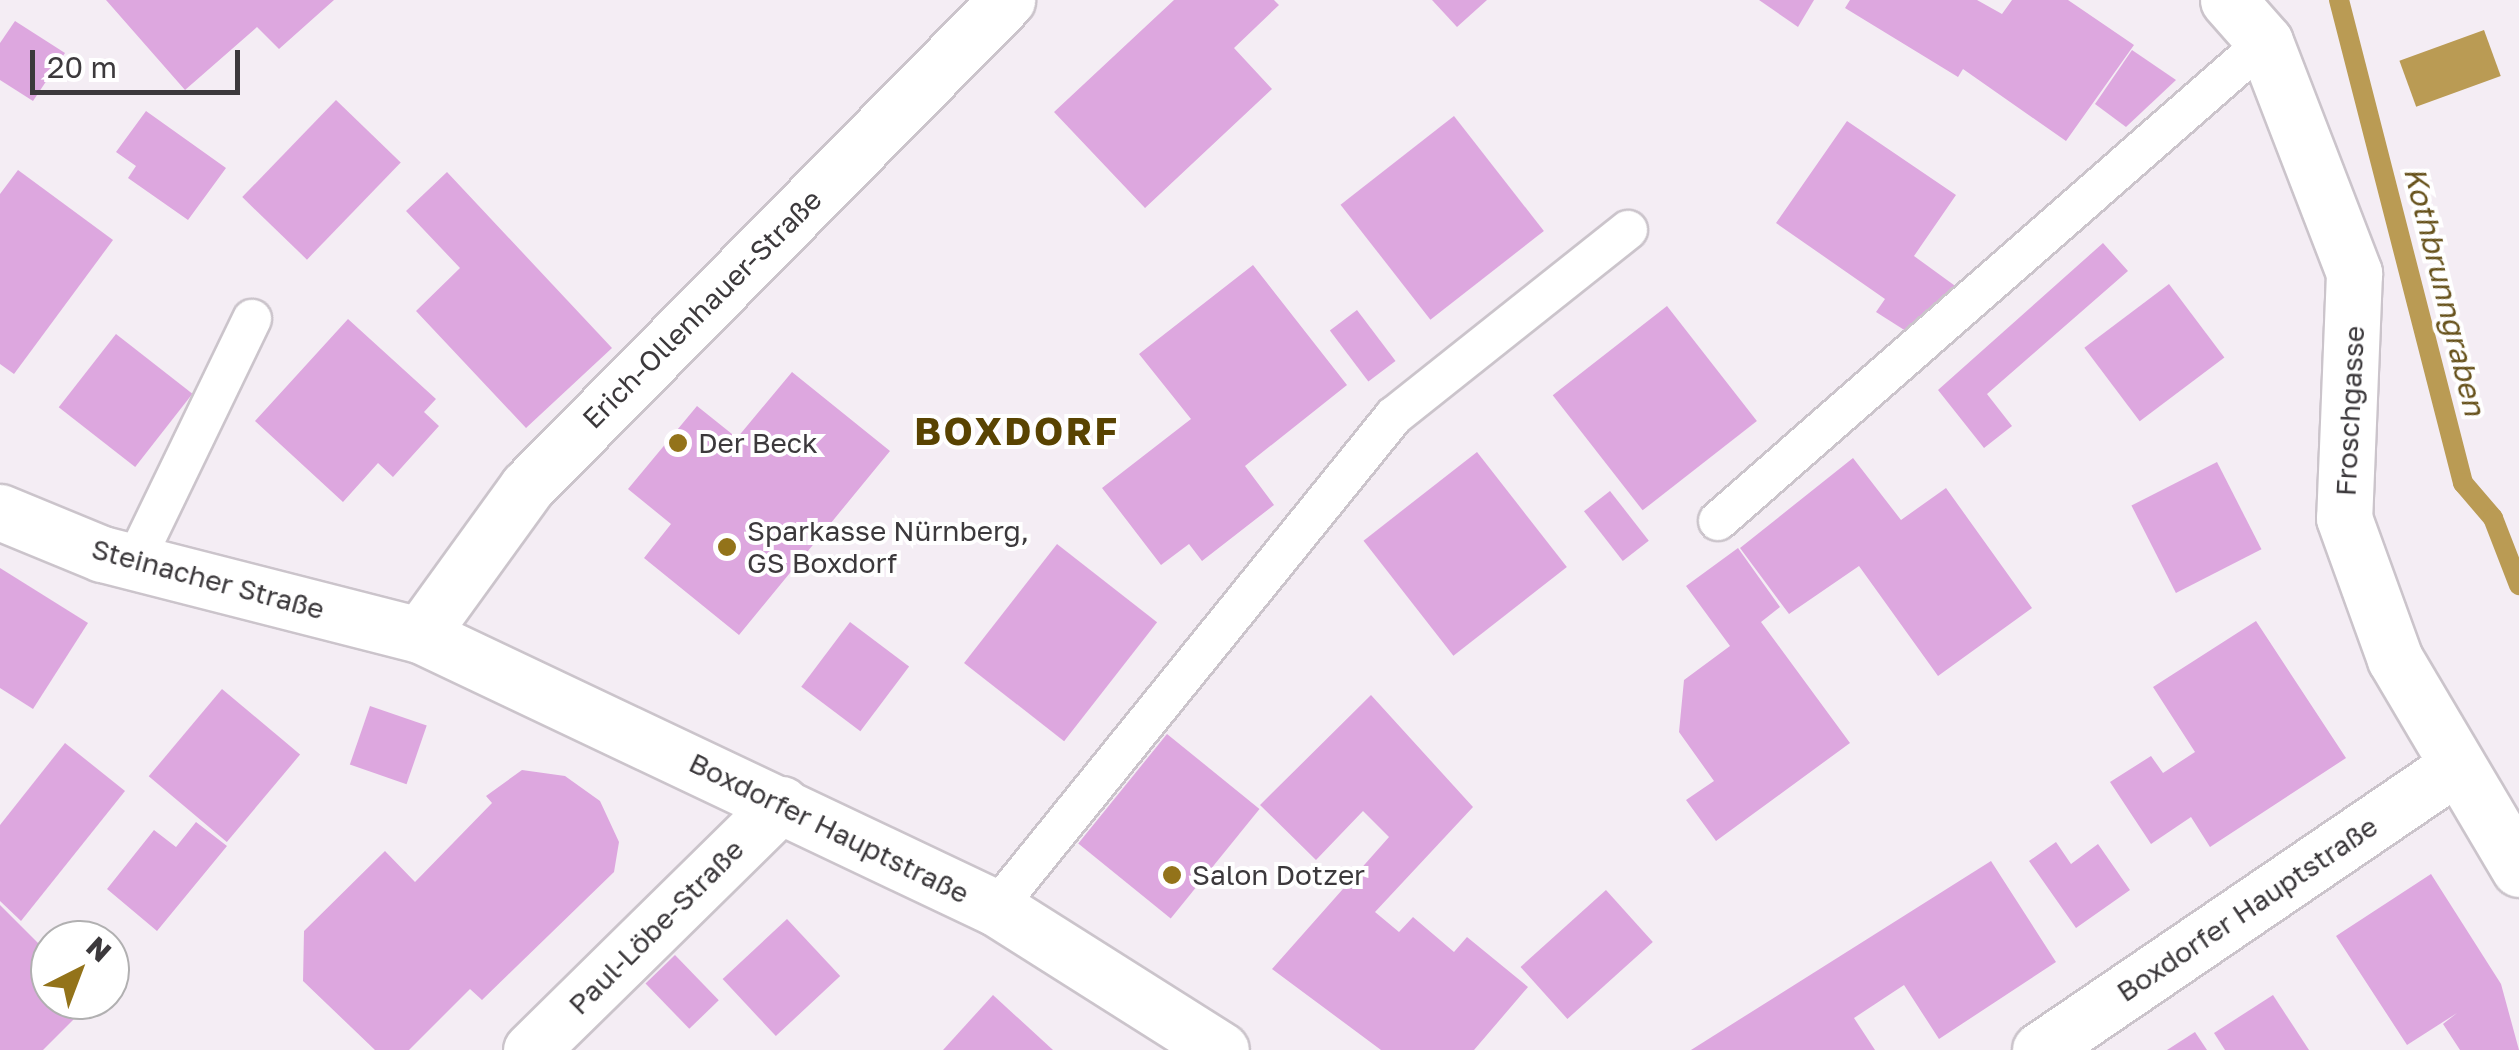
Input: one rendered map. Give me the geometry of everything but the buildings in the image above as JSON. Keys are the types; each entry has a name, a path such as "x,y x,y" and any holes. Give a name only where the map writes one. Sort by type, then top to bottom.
{"street":[{"name":"Erich-Ollenhauer-Straße","path":"420,636 527,486 1006,0"},
{"name":"Froschgasse","path":"2228,0 2264,42 2354,273 2344,518 2395,659 2454,768 2519,869"},
{"name":"Steinacher Straße","path":"0,512 135,562 420,636"},
{"name":"Boxdorfer Hauptstraße","path":"420,636 996,908 1190,1041"},
{"name":"Boxdorfer Hauptstraße","path":"2040,1050 2454,768"},
{"name":"Paul-Löbe-Straße","path":"531,1050 781,804"}],"lane":[{"path":"1718,521 2264,42"},
{"path":"996,908 1394,416 1628,230"},
{"path":"135,562 252,320"}],"shaded area":[{"path":"2484,30 2501,76 2416,107 2399,61"}],"waterway":[{"name":"Kothbrunngraben","path":"2339,0 2463,483 2493,518 2519,585"}],"place":[{"name":"Der Beck","path":"678,443"},
{"name":"Sparkasse Nürnberg, GS Boxdorf","path":"727,547"},
{"name":"Salon Dotzer","path":"1172,875"}],"district":[{"name":"BOXDORF","path":"1017,431"}]}
